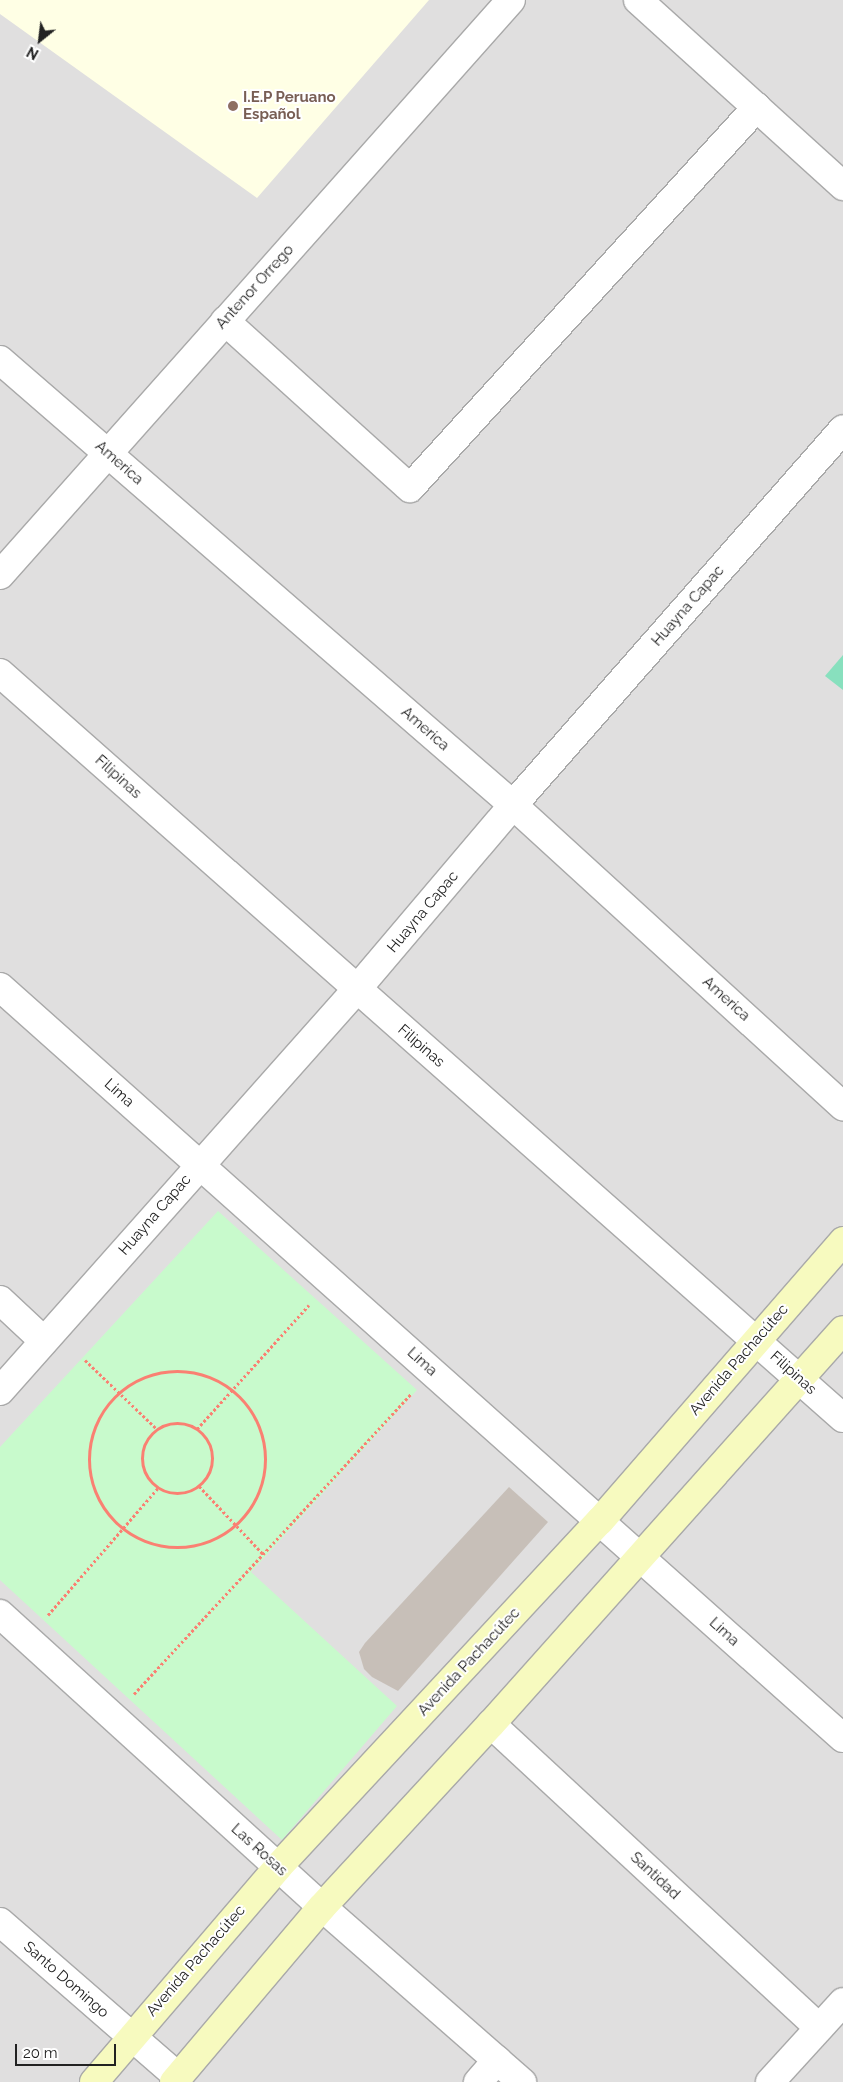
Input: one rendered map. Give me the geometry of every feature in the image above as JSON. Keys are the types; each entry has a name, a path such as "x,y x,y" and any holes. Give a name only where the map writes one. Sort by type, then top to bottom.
{"street":[{"name":"Antenor Orrego","path":"0,575 511,0"},
{"path":"638,0 843,186"},
{"path":"225,321 410,488 757,108"},
{"name":"America","path":"0,360 513,805 843,1106"},
{"name":"Huayna Capac","path":"0,1391 357,990 513,805 843,430"},
{"name":"Filipinas","path":"0,673 843,1418"},
{"name":"Lima","path":"0,987 843,1738"},
{"name":"Avenida Pachacútec","path":"94,2082 131,2036 278,1868 600,1521 843,1241"},
{"path":"0,1300 44,1340"},
{"path":"176,2080 322,1907 491,1724 639,1556 843,1330"},
{"name":"Las Rosas","path":"0,1614 278,1868 522,2082"},
{"name":"Santidad","path":"491,1724 819,2028"},
{"name":"Santo Domingo","path":"0,1922 131,2036 176,2080"},
{"path":"770,2082 843,2002"},
{"path":"478,2082 497,2060"}],"path":[{"path":"197,1429 311,1302"},
{"path":"85,1360 157,1429"},
{"path":"187,1371 210,1377 231,1389 250,1408 262,1431 266,1457 263,1483 256,1499 235,1527 214,1540 191,1546 168,1547 145,1541 124,1529 106,1510 94,1487 89,1461 92,1436 102,1411 119,1392 140,1379 163,1372 187,1371"},
{"path":"132,1696 414,1391"},
{"path":"175,1423 197,1429 211,1448 212,1460 210,1471 198,1486 184,1493 172,1494 158,1488 145,1474 142,1462 146,1440 157,1429 175,1423"},
{"path":"198,1486 235,1527 263,1554"},
{"path":"46,1618 158,1488"}],"shaded area":[{"path":"0,0 843,0 843,2082 0,2082"},
{"name":"I.E.P Peruano Español","path":"0,0 429,0 257,198 0,14"}],"green space":[{"path":"843,655 843,690 825,676"},
{"path":"218,1211 417,1390 251,1572 397,1706 282,1840 0,1580 0,1447"}],"building":[{"path":"509,1487 548,1522 398,1691 372,1677 364,1669 359,1652 365,1643"}],"place":[{"name":"I.E.P Peruano Español","path":"233,106"}]}
